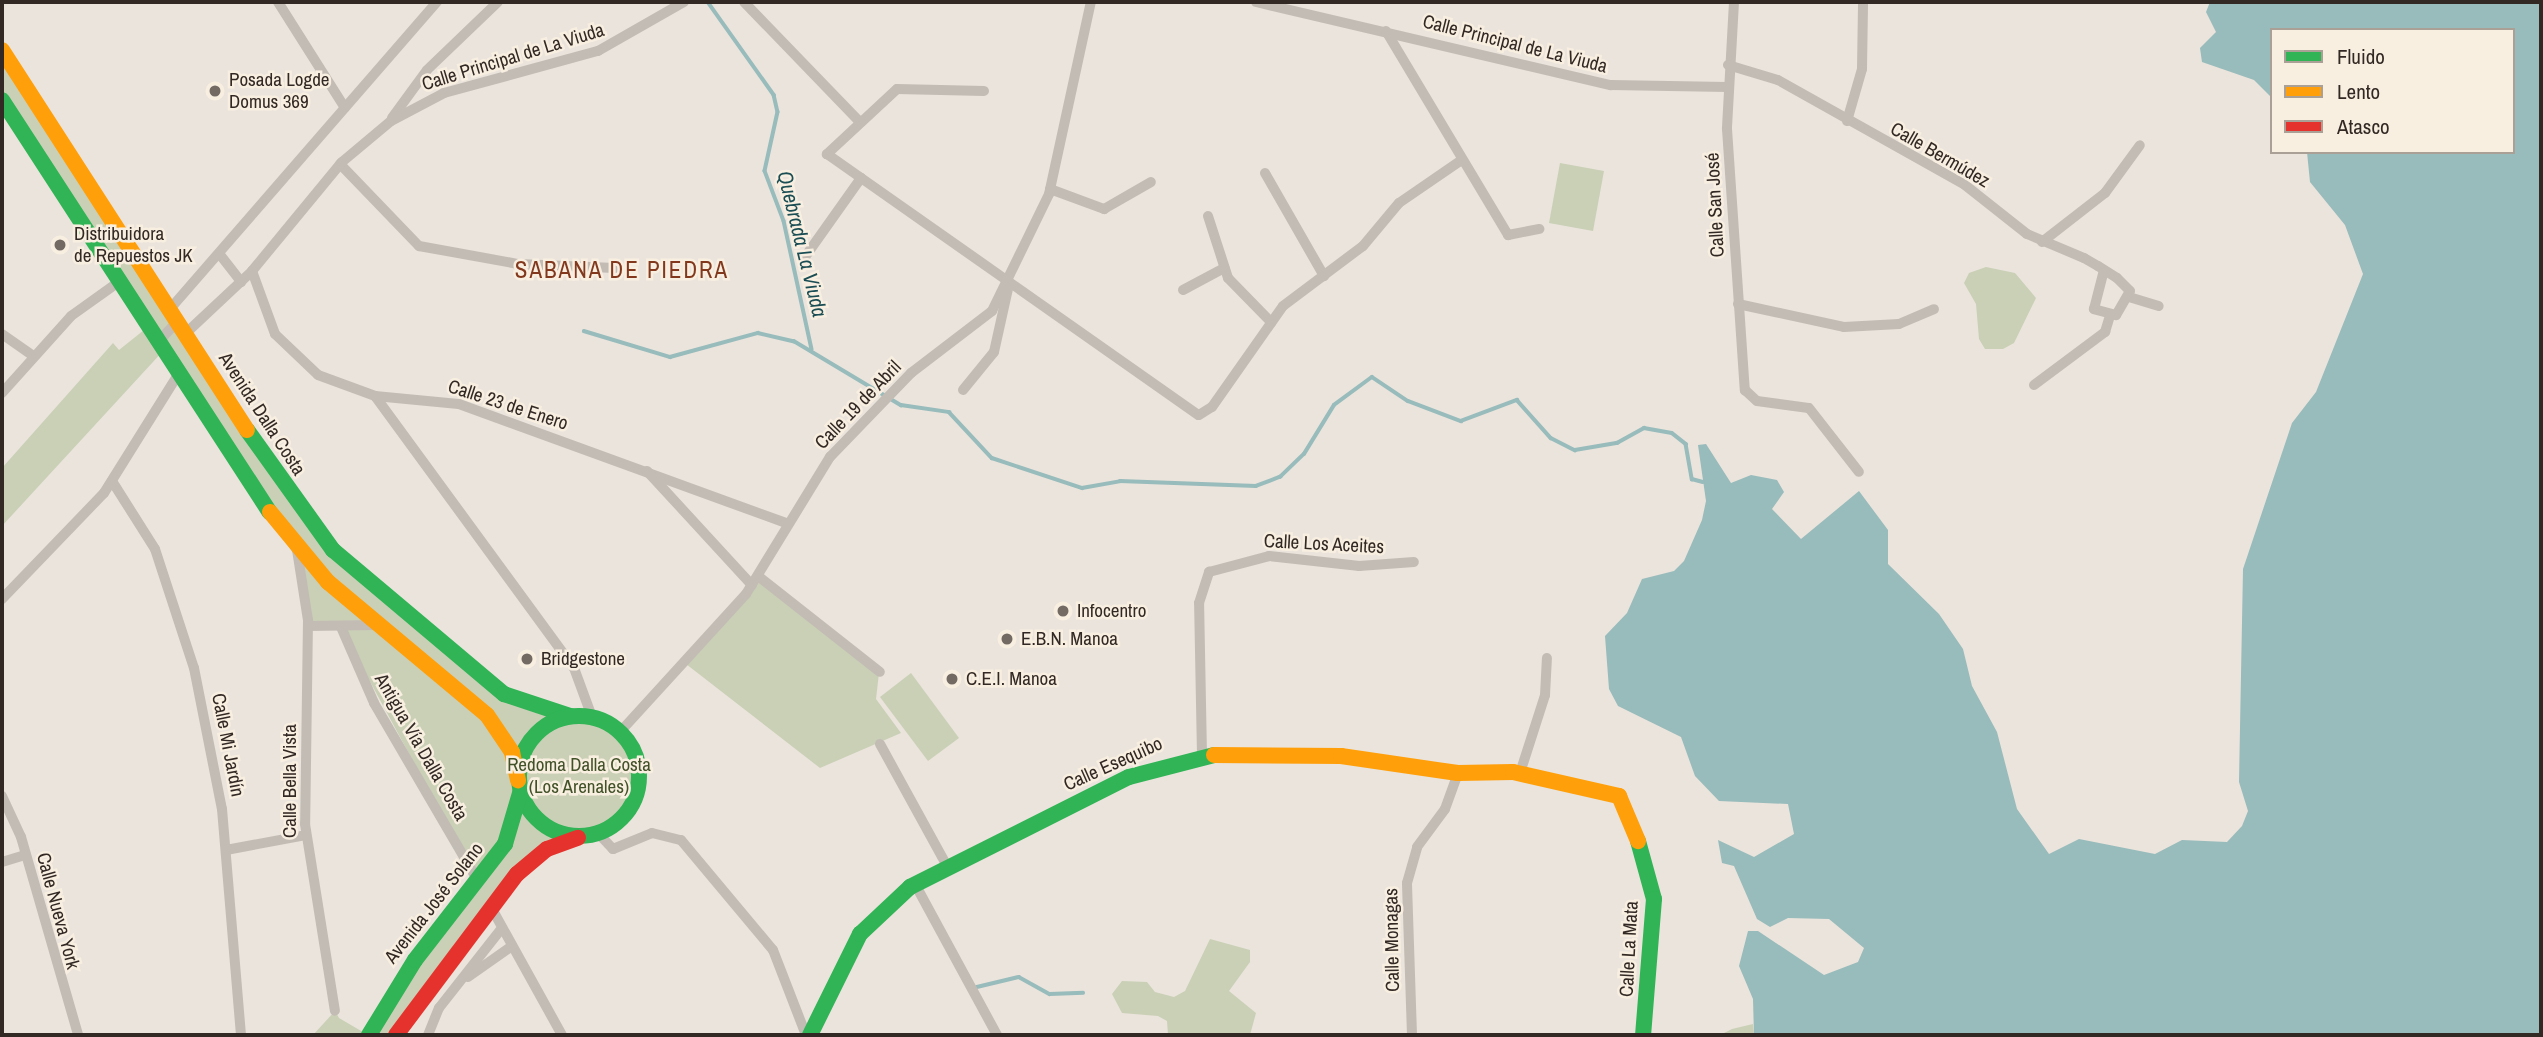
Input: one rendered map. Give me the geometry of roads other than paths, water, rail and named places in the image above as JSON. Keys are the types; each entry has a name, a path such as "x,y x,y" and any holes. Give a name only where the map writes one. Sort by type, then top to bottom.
{"street":[{"path":"278,2 345,108"},
{"path":"159,341 178,322 221,256 437,2"},
{"path":"391,121 426,70 498,2"},
{"name":"Calle Principal de La Viuda","path":"178,322 241,282 340,164 391,121 444,93 598,51 684,2"},
{"path":"744,2 858,120"},
{"name":"Calle 19 de Abril","path":"620,732 755,580 786,523 830,457 893,390 983,322 1009,282 1050,189 1091,2"},
{"name":"Calle Principal de La Viuda","path":"1256,2 1611,85 1727,87"},
{"name":"Calle San José","path":"1734,2 1727,87 1745,390 1757,401 1809,408 1859,472"},
{"path":"1847,121 1862,69 1863,2"},
{"path":"1386,31 1460,161 1508,235 1539,229"},
{"name":"Avenida Dalla Costa","path":"2,50 280,481 345,562 504,694 569,716"},
{"name":"Calle Bermúdez","path":"1728,65 1762,72 1965,185 2042,242 2104,270 2129,292 2159,306"},
{"path":"984,91 907,85 858,120 827,154 1199,415 1212,407 1271,322 1363,246 1399,203 1460,161"},
{"path":"2,100 297,550 379,625 487,715 512,752 519,785 545,826 593,834 613,849 666,833 700,859 734,909 773,950 808,1035"},
{"path":"2042,242 2105,193 2140,145"},
{"path":"340,164 419,246 519,264 615,268"},
{"path":"1265,173 1324,276"},
{"path":"805,257 861,178"},
{"path":"1050,189 1104,209 1151,182"},
{"path":"1208,216 1224,268 1271,322"},
{"path":"221,256 241,282"},
{"path":"1183,290 1224,268"},
{"path":"2104,270 2093,302 2097,313 2110,316 2122,312 2129,292"},
{"name":"Calle 23 de Enero","path":"252,271 263,313 289,352 317,374 375,396 459,404 786,523"},
{"path":"2,393 71,316 120,281"},
{"path":"963,390 994,352 1009,282"},
{"path":"1738,304 1844,327 1899,324 1934,309"},
{"path":"2034,385 2105,332 2110,316"},
{"path":"2,334 34,356"},
{"path":"2,599 112,481 179,373"},
{"path":"375,396 574,668 592,717"},
{"name":"Calle 23 de Enero","path":"646,470 755,580 880,673"},
{"name":"Calle Mi Jardín","path":"112,481 155,549 175,604 211,743 226,850 241,1035"},
{"name":"Calle Bella Vista","path":"297,550 308,626 306,835 335,1011"},
{"name":"Calle Los Aceites","path":"1202,755 1199,603 1209,572 1269,556 1359,566 1414,562"},
{"path":"308,626 379,625"},
{"name":"Antigua Vía Dalla Costa","path":"341,627 374,703 478,881"},
{"path":"1520,773 1545,695 1547,659"},
{"path":"396,1035 491,907 537,855 593,834 625,814 638,783 633,751 620,732 592,717 569,716 532,738 519,785"},
{"path":"880,744 947,866"},
{"name":"Calle Esequibo","path":"808,1035 860,934 915,884 1149,768 1202,755 1368,758 1458,773 1520,773 1613,793"},
{"name":"Calle Monagas","path":"1412,1035 1407,883 1417,847 1445,809 1458,773"},
{"name":"Avenida José Solano","path":"369,1035 415,960 478,881 509,835 519,785"},
{"name":"Calle La Mata","path":"1613,793 1631,816 1653,887 1643,1035"},
{"name":"Calle Nueva York","path":"2,796 24,855 78,1035"},
{"path":"226,850 306,835"},
{"path":"2,862 24,855"},
{"path":"915,884 997,1035"},
{"path":"491,907 562,1035"},
{"path":"428,1035 457,985 502,928"},
{"path":"457,985 512,946"}],"water":[{"path":"2210,2 2541,2 2541,1035 1754,1035 1753,999 1739,966 1748,931 1758,931 1824,975 1858,962 1864,948 1829,919 1788,918 1770,927 1757,919 1734,866 1722,863 1718,840 1754,857 1794,834 1788,804 1719,801 1695,776 1681,737 1618,706 1609,689 1605,636 1627,613 1642,579 1674,571 1684,561 1702,520 1706,501 1698,445 1706,444 1731,483 1751,475 1777,480 1784,492 1772,509 1801,539 1859,491 1888,530 1888,564 1939,614 1963,649 1972,686 1997,732 2017,809 2049,854 2079,839 2155,854 2182,840 2227,842 2242,826 2248,811 2239,782 2243,569 2292,423 2316,392 2363,274 2345,225 2310,182 2307,154 2515,154 2515,28 2270,28 2270,96 2254,80 2202,62 2200,48 2216,32 2206,12"}],"waterway":[{"name":"Quebrada La Viuda","path":"708,2 774,95 778,112 765,171 784,221 812,349"},
{"name":"Quebrada La Viuda","path":"584,331 670,357 758,333 794,341 901,405 949,412 992,458 1082,488 1120,481 1256,486 1280,477 1304,454 1334,405 1372,377 1408,401 1461,421 1517,400 1551,438 1575,450 1617,443 1644,428 1672,433 1686,444 1692,479 1703,482"},
{"path":"977,987 1019,977 1050,994 1083,993"}],"place":[{"name":"Posada Logde Domus 369","path":"215,91"},
{"name":"Distribuidora de Repuestos JK","path":"60,245"},
{"name":"Infocentro","path":"1063,611"},
{"name":"E.B.N. Manoa","path":"1007,639"},
{"name":"Bridgestone","path":"527,659"},
{"name":"C.E.I. Manoa","path":"952,679"}],"district":[{"name":"SABANA DE PIEDRA","path":"622,270"}],"park label":[{"name":"Redoma Dalla Costa (Los Arenales)","path":"579,776"}]}
